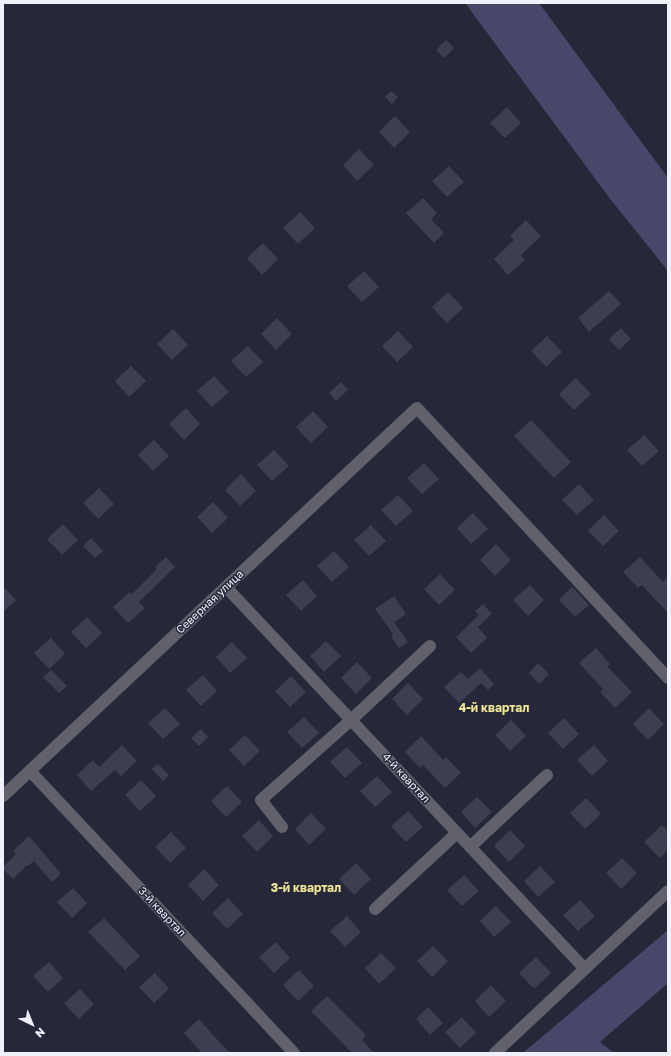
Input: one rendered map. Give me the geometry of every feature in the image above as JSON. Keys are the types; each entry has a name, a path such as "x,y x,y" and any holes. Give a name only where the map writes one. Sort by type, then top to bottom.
{"street":[{"name":"Северная улица","path":"3,796 417,408 668,678"},
{"name":"4-й квартал","path":"226,587 585,969"},
{"path":"282,827 261,800 351,720 430,646"},
{"name":"3-й квартал","path":"30,771 294,1053"},
{"path":"470,847 547,775"},
{"path":"375,909 457,833"},
{"path":"495,1053 668,891"}],"shaded area":[{"path":"465,3 539,3 668,178 668,271 611,200"},
{"path":"668,930 668,983 600,1042 614,1053 523,1053"}],"building":[{"path":"446,40 454,48 444,58 436,50"},
{"path":"391,91 398,97 392,104 385,97"},
{"path":"507,107 521,123 505,138 490,123"},
{"path":"395,116 410,132 394,148 379,132"},
{"path":"359,149 374,165 357,181 343,165"},
{"path":"449,166 464,182 447,197 432,181"},
{"path":"423,198 437,213 431,219 444,233 434,243 406,213"},
{"path":"300,212 315,228 298,244 283,228"},
{"path":"526,220 541,236 521,255 525,260 508,275 494,259 514,240 510,236"},
{"path":"263,243 278,259 262,275 247,258"},
{"path":"364,271 379,287 362,302 347,286"},
{"path":"609,291 621,304 589,332 578,318"},
{"path":"448,292 463,308 447,323 432,307"},
{"path":"277,318 292,334 276,350 261,334"},
{"path":"621,328 631,339 619,350 609,339"},
{"path":"173,329 188,345 172,360 157,344"},
{"path":"398,331 413,347 397,362 382,346"},
{"path":"547,336 562,352 546,367 531,351"},
{"path":"248,346 263,362 246,377 231,361"},
{"path":"131,366 146,381 129,397 115,381"},
{"path":"214,376 229,392 212,407 197,391"},
{"path":"576,378 591,394 574,410 559,394"},
{"path":"341,382 348,390 336,401 329,393"},
{"path":"186,408 200,424 184,440 169,424"},
{"path":"313,411 328,427 311,443 296,427"},
{"path":"531,420 571,462 554,478 514,436"},
{"path":"644,435 659,451 642,466 627,450"},
{"path":"154,440 169,456 153,471 138,455"},
{"path":"274,450 289,466 272,481 257,465"},
{"path":"424,463 439,479 422,494 407,478"},
{"path":"241,474 256,491 240,506 225,490"},
{"path":"579,484 594,500 577,515 562,500"},
{"path":"99,488 114,504 98,519 83,503"},
{"path":"398,495 413,511 396,526 381,510"},
{"path":"213,502 228,518 212,533 197,517"},
{"path":"473,513 488,529 471,544 457,528"},
{"path":"604,515 619,531 603,546 588,531"},
{"path":"63,524 78,540 62,555 47,539"},
{"path":"371,525 386,541 369,556 354,540"},
{"path":"91,538 103,551 95,558 83,546"},
{"path":"496,544 511,560 495,576 480,560"},
{"path":"334,551 349,567 332,582 317,566"},
{"path":"166,557 175,567 139,602 145,608 128,623 113,607 130,592 132,594 157,569 155,567"},
{"path":"640,557 663,582 668,576 668,613 642,585 638,588 623,572"},
{"path":"440,574 455,590 439,605 424,589"},
{"path":"303,580 317,596 301,611 286,595"},
{"path":"530,585 544,600 528,616 513,600"},
{"path":"3,586 16,600 3,612"},
{"path":"572,587 589,605 575,617 559,600"},
{"path":"394,596 406,614 394,622 408,642 399,648 391,636 393,634 375,609"},
{"path":"483,604 492,614 478,627 487,638 471,653 456,637 479,615 475,611"},
{"path":"87,617 102,633 86,648 71,632"},
{"path":"51,638 65,654 49,669 34,653"},
{"path":"326,641 341,656 324,672 310,656"},
{"path":"232,642 247,658 230,673 216,657"},
{"path":"596,648 610,664 607,666 632,692 615,708 600,692 603,689 579,663"},
{"path":"357,662 372,678 356,694 341,678"},
{"path":"538,663 549,674 539,684 529,673"},
{"path":"480,668 494,684 488,690 481,683 459,703 444,687 461,672 468,679"},
{"path":"51,670 67,686 59,693 43,677"},
{"path":"203,675 217,691 201,706 186,690"},
{"path":"291,676 306,692 290,707 275,691"},
{"path":"408,683 423,699 407,715 392,699"},
{"path":"165,708 180,724 163,739 148,723"},
{"path":"649,708 664,724 648,740 633,724"},
{"path":"304,717 319,733 302,748 287,732"},
{"path":"564,718 579,734 563,749 548,733"},
{"path":"511,720 526,736 510,751 495,735"},
{"path":"201,729 208,737 199,746 191,738"},
{"path":"245,735 260,751 244,766 229,750"},
{"path":"421,736 443,760 446,757 461,773 445,788 423,765 420,768 405,752"},
{"path":"122,745 137,761 121,776 115,770 91,791 77,775 93,760 99,767"},
{"path":"594,745 608,761 592,776 577,760"},
{"path":"347,747 362,763 345,778 330,762"},
{"path":"158,764 169,775 163,781 152,769"},
{"path":"377,776 392,792 375,807 360,791"},
{"path":"141,780 156,796 140,811 125,795"},
{"path":"227,786 242,802 226,817 211,801"},
{"path":"477,797 492,812 475,828 461,812"},
{"path":"586,798 601,814 585,829 570,813"},
{"path":"408,811 423,827 406,842 391,826"},
{"path":"311,813 326,829 309,845 295,829"},
{"path":"259,820 273,836 257,852 242,836"},
{"path":"662,825 668,831 668,850 660,858 644,842"},
{"path":"510,830 525,846 509,862 494,846"},
{"path":"171,832 186,848 170,863 155,847"},
{"path":"29,836 61,874 52,882 34,861 28,866 27,865 13,879 3,869 3,867 16,854 13,851"},
{"path":"622,858 637,873 621,889 606,873"},
{"path":"356,863 371,879 354,895 339,879"},
{"path":"540,866 555,882 538,897 524,881"},
{"path":"204,869 219,885 203,901 188,885"},
{"path":"464,875 479,891 462,906 447,890"},
{"path":"73,888 87,903 72,918 57,902"},
{"path":"228,898 243,914 227,929 212,913"},
{"path":"580,900 595,916 578,931 563,915"},
{"path":"496,906 511,922 494,937 480,921"},
{"path":"347,916 361,932 345,947 330,931"},
{"path":"104,918 140,956 125,970 88,932"},
{"path":"276,942 290,958 274,973 259,957"},
{"path":"433,946 448,961 432,977 417,961"},
{"path":"381,953 396,968 379,984 365,968"},
{"path":"536,957 551,973 534,989 519,973"},
{"path":"49,962 63,978 48,992 33,976"},
{"path":"299,970 314,986 298,1001 283,985"},
{"path":"155,973 169,989 154,1003 139,987"},
{"path":"491,985 506,1001 489,1017 475,1001"},
{"path":"80,989 94,1004 79,1019 64,1003"},
{"path":"327,996 366,1035 362,1040 374,1053 352,1053 311,1011"},
{"path":"428,1007 443,1023 430,1035 416,1019"},
{"path":"462,1017 476,1033 460,1048 445,1032"},
{"path":"199,1019 230,1053 202,1053 184,1033"}],"district":[{"name":"4-й квартал","path":"494,708"},
{"name":"3-й квартал","path":"306,888"}]}
